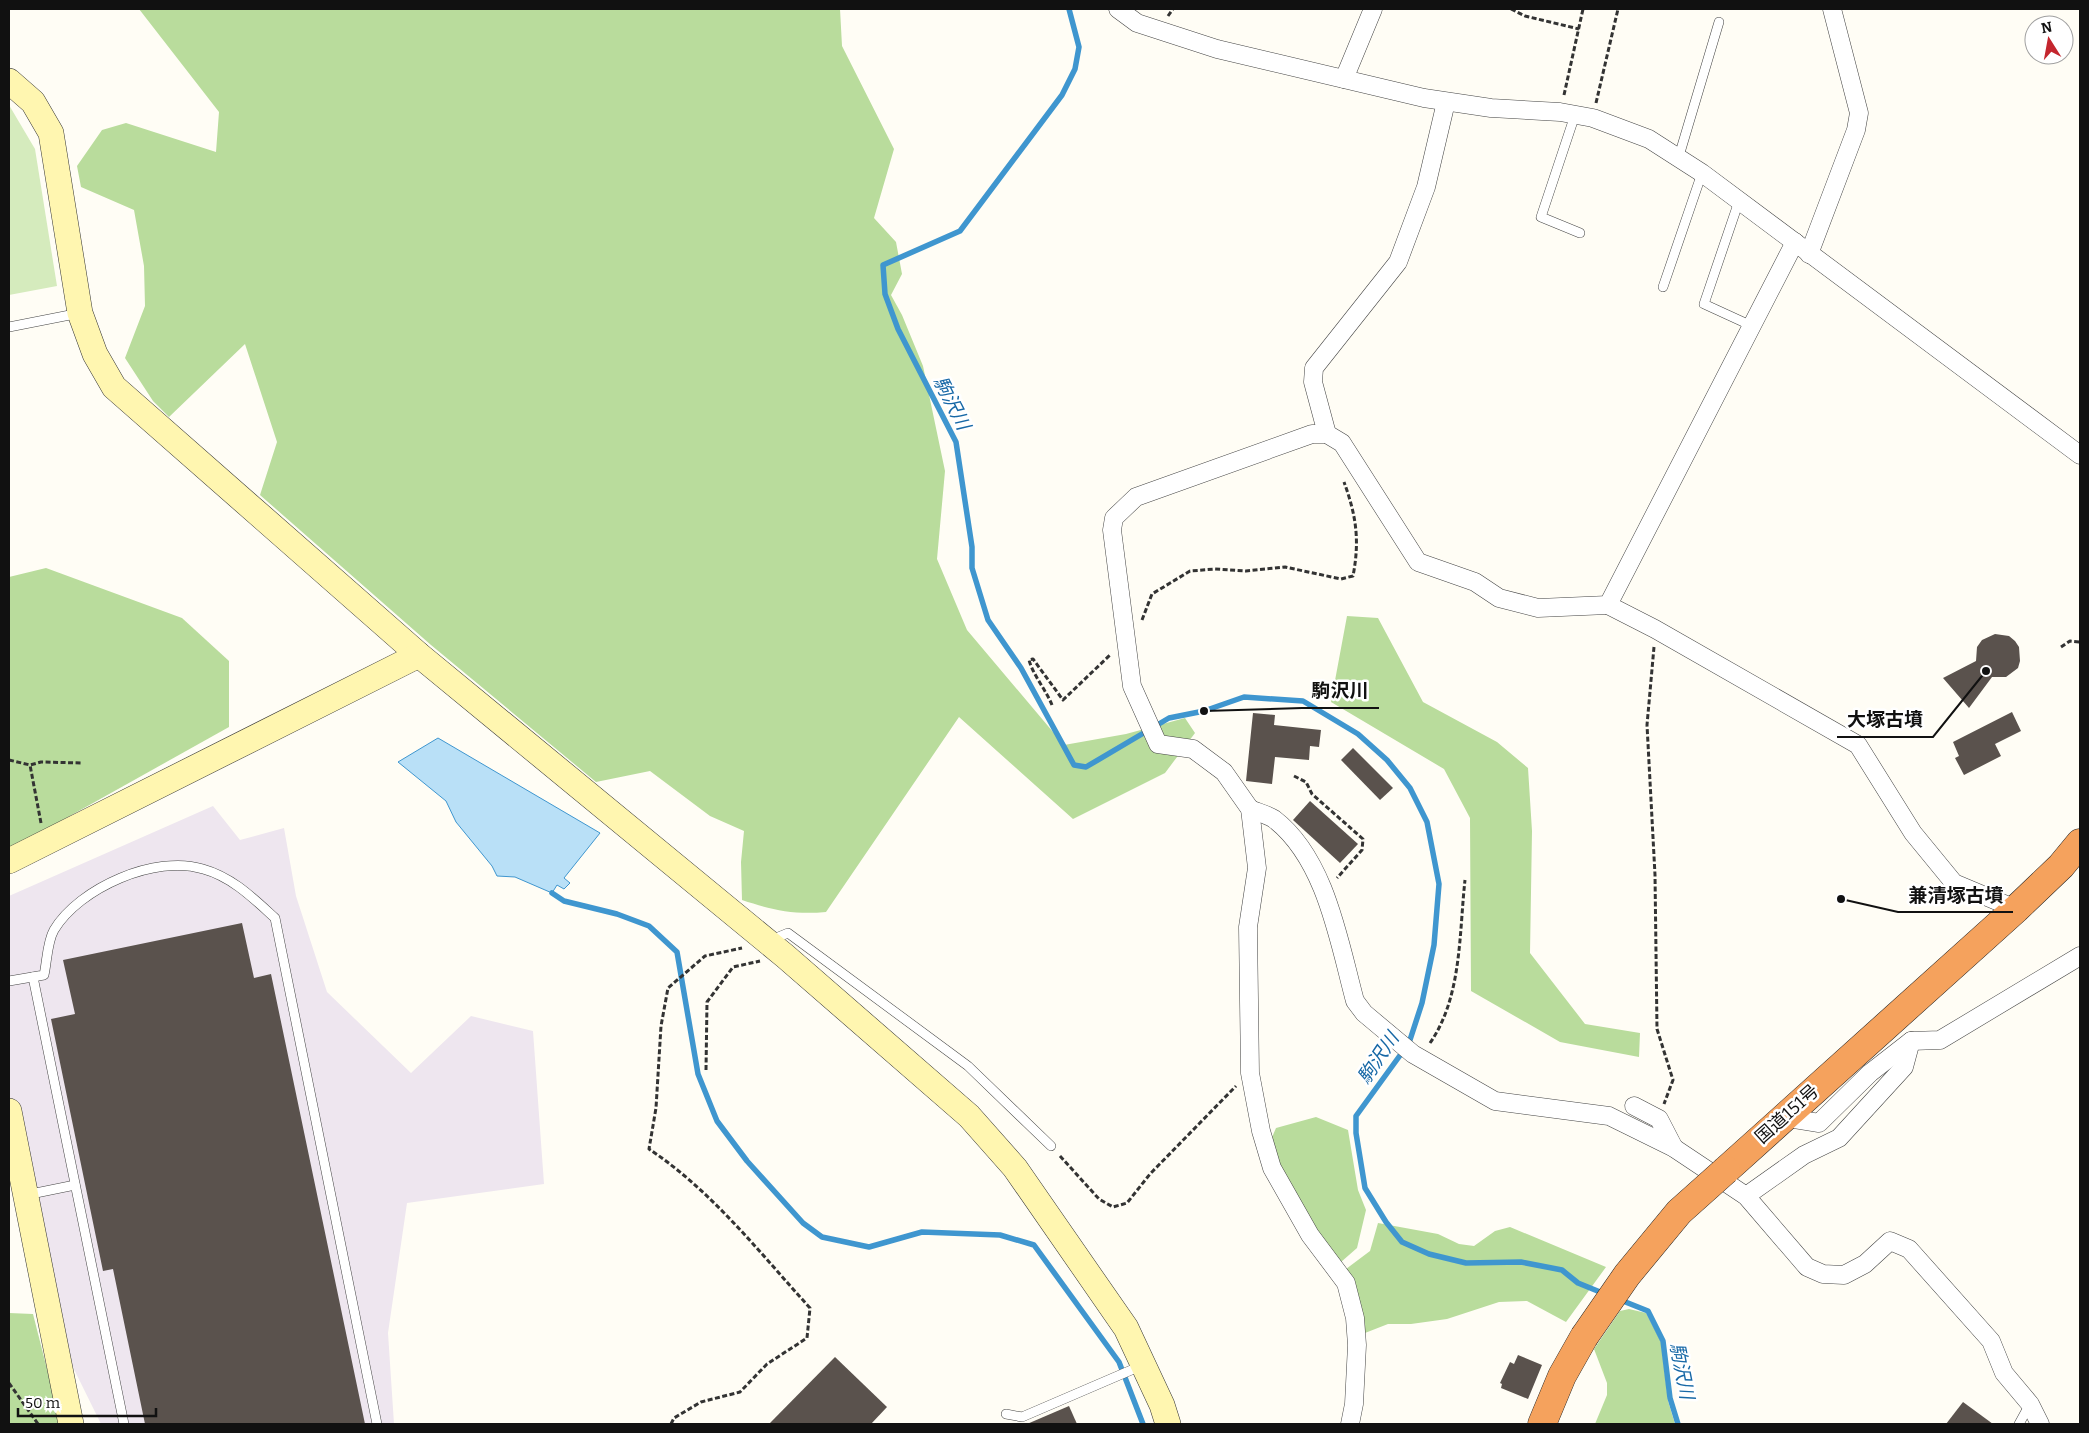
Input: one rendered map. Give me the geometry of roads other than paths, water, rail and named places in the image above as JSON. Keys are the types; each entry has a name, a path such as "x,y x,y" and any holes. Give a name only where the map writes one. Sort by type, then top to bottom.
{"highway":[{"name":"国道151号","path":"1542,1424 1562,1376 1584,1336 1627,1275 1679,1212 1782,1117 2016,909 2061,866 2080,843"}],"street":[{"path":"1118,9 1137,23 1217,48 1446,102 1593,118 1648,139 1679,156 1809,254 1938,347 2080,455"},
{"path":"1344,79 1373,9"},
{"path":"1809,254 1856,130 1859,113 1832,9"},
{"path":"9,81 33,102 51,133 80,313 95,354 114,387 419,655 776,949 969,1116 1015,1168 1126,1328 1140,1366 1162,1406 1168,1424"},
{"path":"1327,434 1313,382 1314,368 1398,262 1426,187 1446,102"},
{"path":"1608,605 1795,242"},
{"path":"1350,1424 1354,1404 1357,1345 1355,1318 1346,1283 1310,1235 1272,1168 1261,1131 1250,1073 1248,928 1256,868 1250,809 1224,772 1193,749 1158,744 1132,686 1112,530 1114,518 1136,497 1312,434 1327,434 1342,443 1418,562 1475,582 1499,598 1538,608 1561,605 1608,605 1655,629 1858,745 1913,833 1954,883 2016,909"},
{"path":"9,861 419,655"},
{"path":"1250,809 1274,819 1302,849 1325,892 1355,1001 1364,1013 1398,1042 1416,1056 1495,1101 1609,1116 1674,1148 1746,1196 1808,1267 1823,1274 1844,1275 1865,1264 1890,1241 1909,1249 1991,1341 2004,1373 2030,1404 2040,1424"},
{"path":"1782,1117 1819,1123 1870,1073 1911,1041 1940,1040 2080,956"},
{"path":"1746,1196 1804,1155 1839,1138 1904,1067 1911,1041"},
{"path":"1634,1106 1659,1119 1674,1148"},
{"path":"9,1111 71,1424"}],"lane":[{"path":"1679,156 1719,22"},
{"path":"1568,114 1541,217 1580,233"},
{"path":"1664,287 1702,173"},
{"path":"1739,201 1704,304 1752,326"},
{"path":"9,327 80,313"},
{"path":"9,981 44,975 53,931 80,900 121,876 150,869 169,865 203,868 242,888 275,918 377,1424"},
{"path":"776,949 788,933 802,943 968,1066 1051,1146"},
{"path":"33,977 124,1424"},
{"path":"26,1195 75,1185"},
{"path":"1006,1414 1022,1416 1140,1366"},
{"path":"2019,1424 2030,1404"}],"water":[{"path":"438,738 600,833 564,878 570,883 564,889 557,885 552,893 515,877 497,876 492,866 456,822 446,801 398,762"}],"waterway":[{"name":"駒沢川","path":"1069,9 1079,47 1075,69 1062,95 960,231 883,265 885,294 898,329 956,442 972,547 972,568 988,620 1021,668 1074,765 1086,767 1169,718 1204,711 1244,697 1303,701 1358,734 1387,760 1410,788 1427,822 1439,884 1434,945 1422,1003 1409,1043 1356,1116 1356,1133 1365,1188 1386,1222 1402,1242 1429,1254 1466,1263 1521,1262 1562,1270 1578,1283 1605,1294"},
{"path":"552,893 564,901 617,914 649,926 677,952 698,1074 717,1121 747,1161 803,1223 822,1237 869,1247 922,1232 1000,1235 1034,1245 1119,1362 1143,1424"},
{"name":"駒沢川","path":"1618,1299 1648,1311 1663,1341 1670,1398 1678,1424"}],"place":[{"name":"大塚古墳","path":"1986,671"},
{"name":"駒沢川","path":"1204,711"},
{"name":"兼清塚古墳","path":"1841,899"}]}
